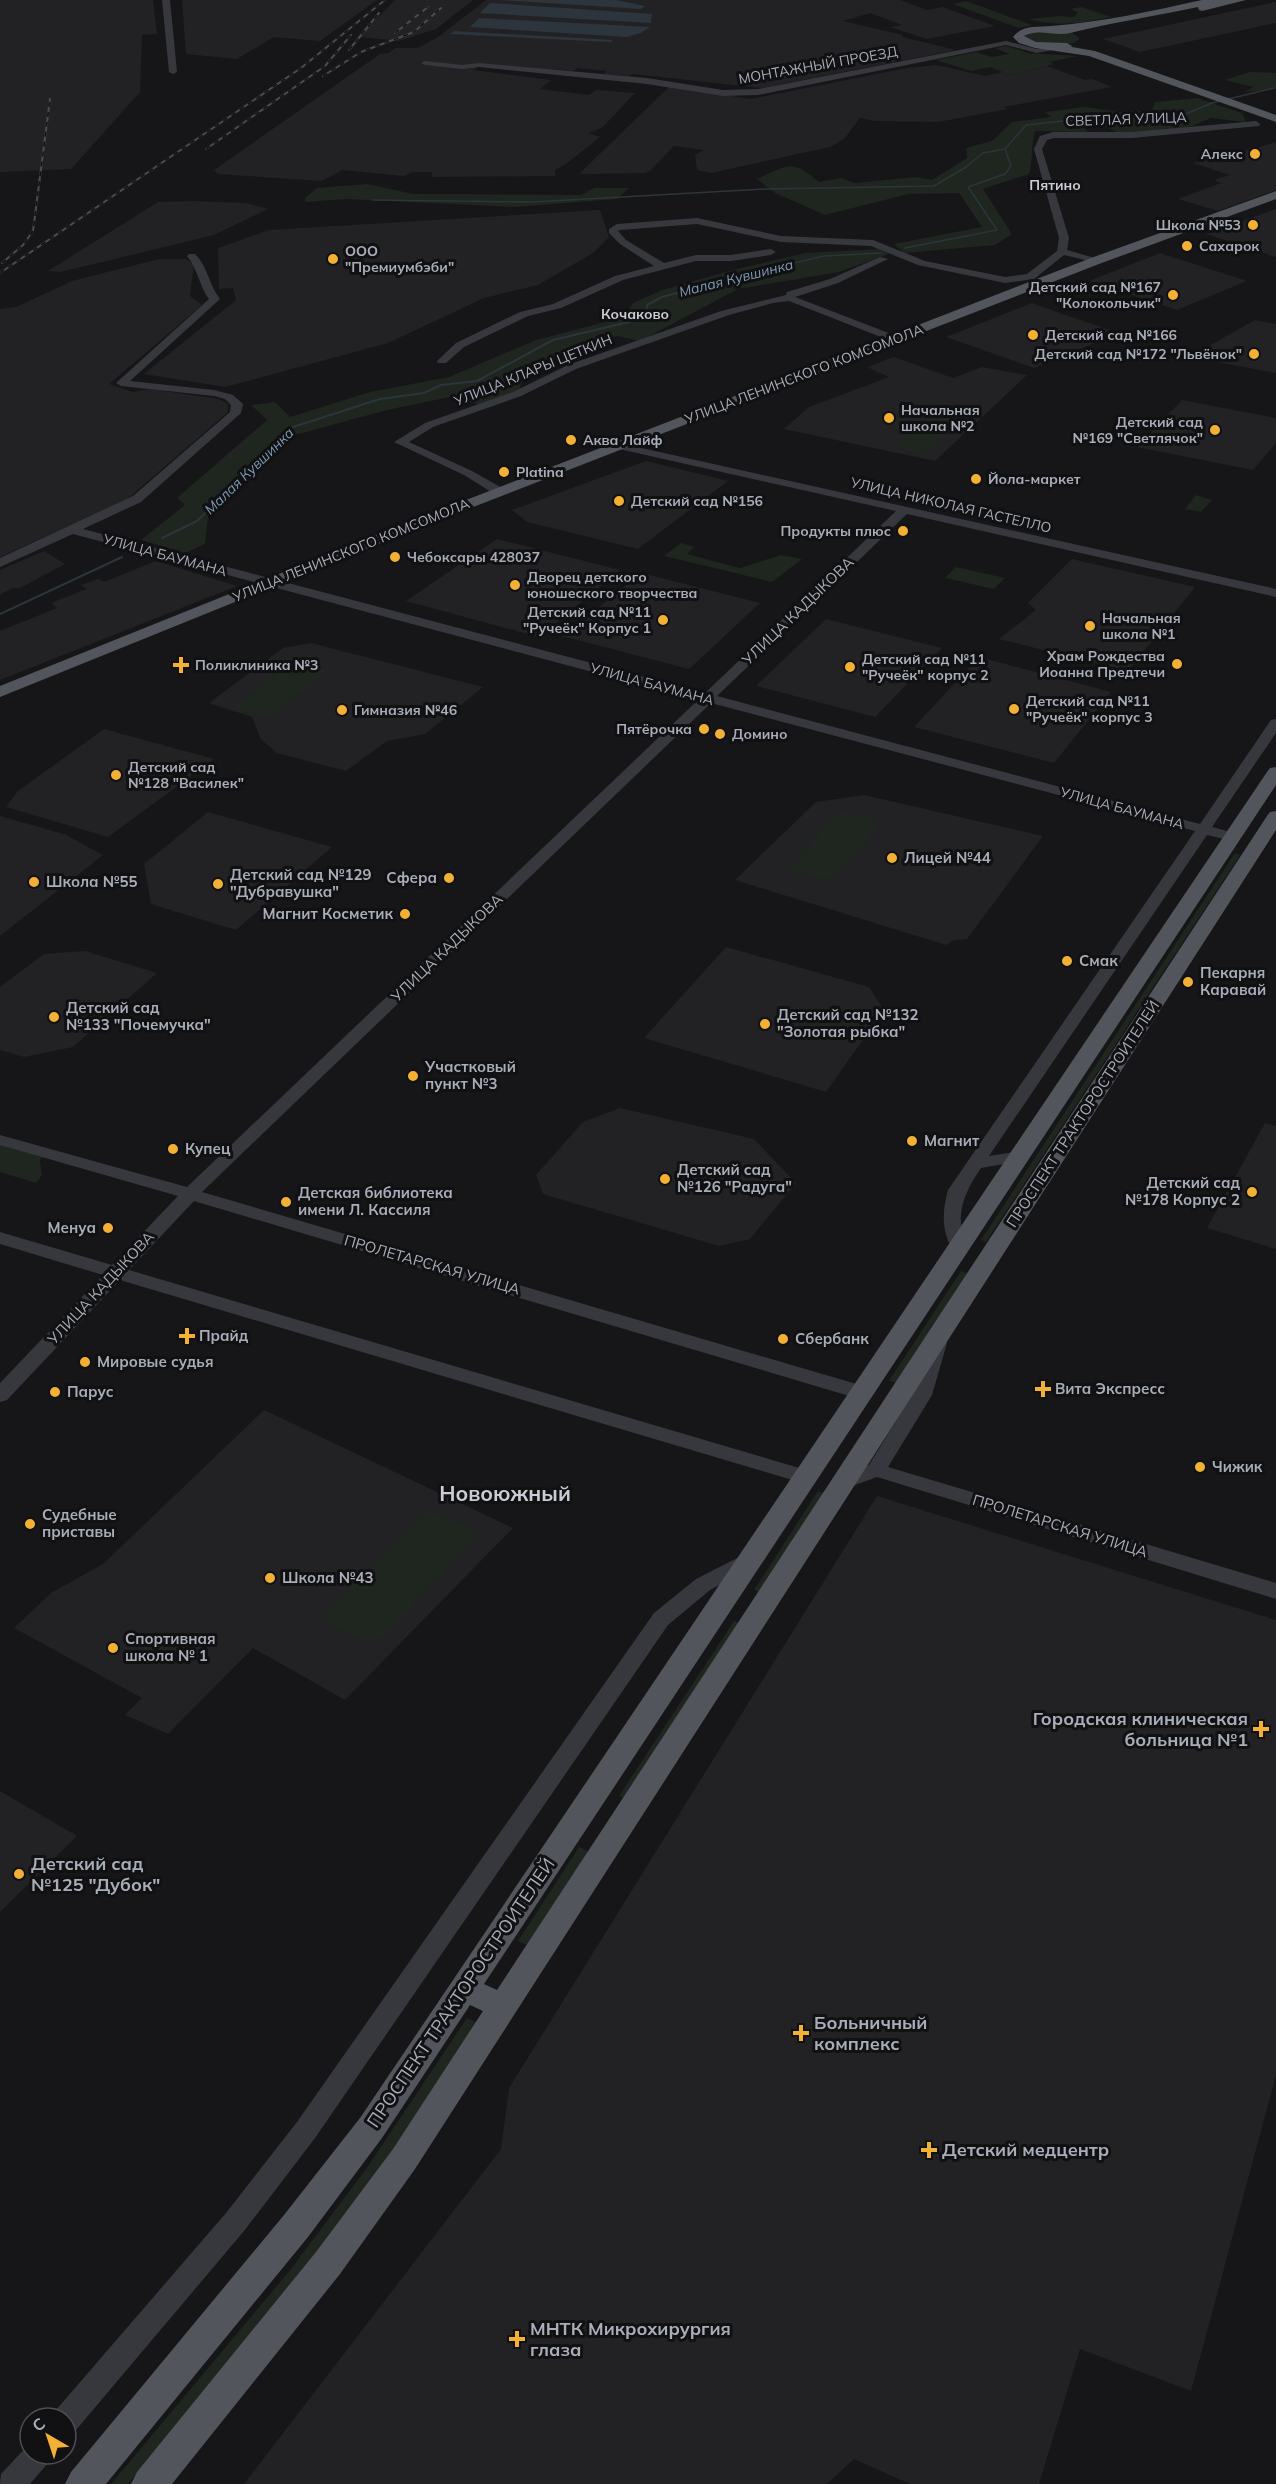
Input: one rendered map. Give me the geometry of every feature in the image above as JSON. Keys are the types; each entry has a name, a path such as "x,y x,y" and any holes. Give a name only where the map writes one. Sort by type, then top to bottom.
{"main road":[{"path":"1188,84 1091,53 1031,44 1020,40 1019,35 1026,31 1086,27 1216,0"},
{"path":"1062,47 1101,30 1241,0"},
{"path":"1054,28 1077,32 1095,48 1268,116"},
{"name":"УЛИЦА ЛЕНИНСКОГО КОМСОМОЛА","path":"0,692 267,583 500,492 1095,261 1276,195"},
{"name":"ПРОСПЕКТ ТРАКТОРОСТРОИТЕЛЕЙ","path":"83,2484 296,2226 370,2128 728,1596 1276,772"},
{"name":"ПРОСПЕКТ ТРАКТОРОСТРОИТЕЛЕЙ","path":"149,2484 255,2355 335,2253 404,2159 1276,816"},
{"path":"1233,837 1258,843"},
{"path":"863,1393 876,1399 890,1412"},
{"path":"806,1478 820,1482 844,1482"},
{"path":"728,1596 762,1609"},
{"path":"583,1812 620,1828"},
{"path":"465,1989 502,2006"}],"street":[{"path":"166,0 173,72"},
{"path":"1006,43 1000,39 1001,37 1026,31"},
{"name":"МОНТАЖНЫЙ ПРОЕЗД","path":"426,63 462,67 479,65 647,81 723,93 746,93 1006,43 1037,51 1062,47"},
{"name":"СВЕТЛАЯ УЛИЦА","path":"1062,252 1064,238 1038,149 1042,138 1053,135 1173,133 1268,116"},
{"path":"661,266 623,242 612,231 617,227 697,222 768,237 873,243 922,263 1005,280 1030,277 1062,252 1095,261"},
{"path":"442,361 460,345 524,314 557,306 619,278 696,258 731,258 771,252"},
{"path":"0,563 137,499 235,413 238,408 234,400 222,395 121,383 215,299 206,288 198,261 192,256"},
{"name":"УЛИЦА КЛАРЫ ЦЕТКИН","path":"500,492 468,472 400,442 429,425 517,394 572,367 714,317 834,281 883,259"},
{"path":"790,296 895,339"},
{"name":"УЛИЦА НИКОЛАЯ ГАСТЕЛЛО","path":"619,446 1276,593"},
{"name":"УЛИЦА КАДЫКОВА","path":"0,1395 190,1194 904,510"},
{"name":"УЛИЦА БАУМАНА","path":"73,530 1233,837"},
{"path":"960,1248 952,1237 953,1200 957,1190 1276,723"},
{"name":"ПРОЛЕТАРСКАЯ УЛИЦА","path":"0,1140 863,1393"},
{"path":"976,1163 1021,1156"},
{"path":"0,1238 806,1478"},
{"path":"844,1482 876,1470 922,1395 942,1332"},
{"name":"ПРОЛЕТАРСКАЯ УЛИЦА","path":"876,1470 1276,1591"},
{"path":"78,2406 235,2222 306,2130 661,1619 681,1598 705,1582 752,1559"},
{"path":"11,2484 27,2466"}],"shaded area":[{"path":"0,0 153,0 157,34 142,35 140,92 71,169 0,172"},
{"path":"182,0 377,0 320,41 274,37 237,59 186,54"},
{"path":"395,0 473,0 436,29 399,41 359,37"},
{"path":"486,0 900,0 927,10 943,7 995,26 927,39 890,27 902,25 870,13 843,21 956,50 762,88 632,74 629,76 604,74 606,71 577,68 574,71 482,64 474,70 551,80 540,89 589,95 596,90 635,93 603,127 589,133 600,137 555,170 555,176 432,177 432,172 412,172 404,176 342,170 322,181 218,174 214,170 380,54 389,53 395,48 418,48 438,37"},
{"path":"500,0 616,0 645,6 641,9"},
{"path":"966,1 1032,25 1019,28 953,4"},
{"path":"1276,2 1276,23 1140,52 1103,39"},
{"path":"490,3 652,14 651,23 480,13"},
{"path":"1081,7 1111,17 1069,23 1049,23 1028,19 1074,17 1078,12 1070,9"},
{"path":"479,18 650,27 641,33 627,37 470,27"},
{"path":"454,31 613,40 611,42 450,34"},
{"path":"1070,32 1079,37 1079,40 1066,45 1044,44 1024,38 1028,33"},
{"path":"1007,46 1028,53 1078,56 1049,62 1054,64 1010,75 990,67 971,71 936,60 976,52 992,57 1009,54 995,48"},
{"path":"937,65 985,76 1003,72 1010,75 1047,66 1112,87 938,122 875,121 860,118 844,139 830,147 711,173 697,170 695,155 704,150 674,146 650,171 645,173 579,174 670,86 750,99 907,68"},
{"path":"1249,72 1276,73 1276,89 1244,92 1253,87 1225,80"},
{"path":"1197,98 1242,113 1246,122 1211,118 1179,131 1119,133 1096,122 1083,121 1087,132 1035,131 1029,174 983,189 1012,234 995,245 904,253 894,244 982,227 959,193 909,194 825,215 775,193 757,179 789,166 802,169 819,182 841,178 855,183 917,177 932,180 967,158 966,148 992,141 1012,122 1051,117 1045,112 1085,107 1119,112 1152,110 1155,102"},
{"path":"1276,142 1276,190 1218,211 1178,199 1221,183 1214,180 1230,175 1193,163 1234,150 1250,150"},
{"path":"368,184 413,194 581,195 594,188 629,188 617,199 514,207 346,199 305,202 305,198 317,188"},
{"path":"158,202 246,203 268,209 214,235 61,272 48,271"},
{"name":"Школа №53","path":"1276,209 1276,257 1206,234"},
{"path":"600,210 609,237 593,253 538,285 484,298 388,343 225,387 144,374 236,300 233,288 219,289 218,248 269,230"},
{"path":"879,249 889,254 839,272 738,289 640,341 617,336 528,367 519,390 480,405 450,397 387,410 295,435 208,517 205,544 185,553 141,540 185,505 177,498 267,420 251,405 275,402 290,417 370,392 449,377 536,340 624,317 633,303 662,290 805,253"},
{"name":"Детский сад №167 \"Колокольчик\"","path":"1160,253 1247,281 1177,310 1089,281"},
{"path":"159,259 186,259 194,264 190,296 202,305 109,384 133,392 150,389 219,399 228,404 228,412 126,500 0,557 0,309 16,307 72,281"},
{"name":"Детский сад №166","path":"1032,303 1119,333 1034,368 946,337"},
{"name":"Детский сад №172 \"Львёнок\"","path":"1255,320 1276,324 1276,373 1195,358 1205,348"},
{"name":"Начальная школа №2","path":"894,357 953,378 982,367 1027,375 935,461 784,429 809,407 889,377 867,367"},
{"name":"Детский сад №169 \"Светлячок\"","path":"1182,400 1276,418 1276,443 1253,470 1137,447"},
{"path":"945,413 958,417 960,422 932,447 915,452 897,445 927,416"},
{"name":"Детский сад №156","path":"646,461 728,481 638,549 527,522 512,510"},
{"path":"1196,495 1212,500 1201,512 1185,509"},
{"name":"Дворец детского юношеского творчества","path":"497,539 620,570 539,637 406,601"},
{"path":"681,543 694,547 687,554 740,568 781,555 802,559 772,582 664,556"},
{"path":"44,551 65,564 20,588 12,588 0,595 0,570"},
{"name":"Начальная школа №1","path":"1072,559 1195,587 1128,671 999,639 1036,610 1028,603"},
{"path":"156,561 237,586 0,680 0,631 57,608 51,603 87,589 81,585 98,579 104,582"},
{"path":"956,567 1005,578 994,589 945,578"},
{"name":"Детский сад №11 \"Ручеёк\" Корпус 1","path":"642,573 760,603 689,669 562,636"},
{"name":"Детский сад №11 \"Ручеёк\" корпус 2","path":"826,619 942,648 875,717 756,686"},
{"name":"Гимназия №46","path":"311,643 483,687 425,734 387,741 346,771 277,753 261,739 252,717 209,703 283,648"},
{"name":"Детский сад №11 \"Ручеёк\" корпус 3","path":"979,657 1111,692 1054,763 914,727"},
{"path":"294,662 324,668 328,671 272,715 260,717 236,709 236,705"},
{"name":"Детский сад №128 \"Василек\"","path":"104,729 214,759 108,837 6,807 18,791"},
{"name":"Лицей №44","path":"864,795 1043,836 967,939 954,940 946,945 735,880 816,802"},
{"name":"Детский сад №129 \"Дубравушка\"","path":"208,812 332,847 236,930 151,904 144,864"},
{"path":"839,813 867,817 879,825 832,878 823,879 793,870 792,865"},
{"name":"Школа №55","path":"0,816 64,834 103,855 0,936"},
{"path":"1235,853 1240,855 986,1242 981,1240"},
{"name":"Детский сад №132 \"Золотая рыбка\"","path":"726,947 869,987 884,1010 826,1092 644,1038"},
{"name":"Детский сад №133 \"Почемучка\"","path":"85,951 157,973 73,1047 24,1057 0,1050 0,987 44,954"},
{"name":"Детский сад №126 \"Радуга\"","path":"620,1108 754,1139 796,1183 750,1239 719,1246 543,1194 536,1175 583,1122"},
{"name":"Детский сад №178 Корпус 2","path":"1265,1123 1276,1126 1276,1249 1207,1228"},
{"path":"0,1140 44,1153 40,1161 42,1175 36,1183 0,1172"},
{"path":"961,1271 968,1273 898,1383 889,1381"},
{"name":"Школа №43","path":"264,1410 513,1528 345,1700 253,1648 168,1734 125,1715 142,1698 14,1628 51,1593 103,1564"},
{"path":"818,1491 827,1494 762,1593 754,1590"},
{"name":"Больничный комплекс","path":"877,1496 1276,1620 1276,2075 1191,2391 1080,2349 1039,2484 910,2484 854,2459 827,2484 244,2484 501,2149 509,2088"},
{"path":"433,1512 471,1529 475,1532 474,1541 381,1637 368,1640 361,1638 330,1622 326,1618 328,1609 422,1515"},
{"path":"734,1621 741,1624 628,1799 619,1796"},
{"name":"Детский сад №125 \"Дубок\"","path":"0,1791 77,1836 0,1912"},
{"path":"579,1847 590,1852 530,1946 518,1941"},
{"path":"467,2018 478,2023 376,2176 301,2276 128,2484 111,2484 291,2269 366,2169"}],"waterway":[{"name":"Малая Кувшинка","path":"1005,149 1026,125 1110,116 1139,117 1164,123 1212,103 1274,88"},
{"path":"372,200 533,202 766,189 934,186 966,167 983,153 1005,149"},
{"name":"Малая Кувшинка","path":"905,248 997,230 968,187 1005,174 1011,166 1005,149"},
{"name":"Малая Кувшинка","path":"736,277 824,256 881,253"},
{"name":"Малая Кувшинка","path":"162,538 197,521 293,427 380,399 424,393 441,385 477,381 553,340 646,318 647,305 662,297 741,276"},
{"name":"Малая Кувшинка","path":"0,614 122,557"}],"railway":[{"path":"0,273 301,68 385,0"},
{"path":"395,33 428,7"},
{"path":"323,76 361,52 414,32 441,8"},
{"path":"349,50 379,13"},
{"path":"206,149 325,66 351,35"},
{"path":"2,263 23,245 33,231 50,99"}],"place":[{"name":"Алекс","path":"1255,154"},
{"name":"Школа №53","path":"1253,225"},
{"name":"Сахарок","path":"1187,246"},
{"name":"ООО \"Премиумбэби\"","path":"333,259"},
{"name":"Детский сад №167 \"Колокольчик\"","path":"1173,295"},
{"name":"Детский сад №166","path":"1033,335"},
{"name":"Детский сад №172 \"Львёнок\"","path":"1254,354"},
{"name":"Начальная школа №2","path":"889,418"},
{"name":"Детский сад №169 \"Светлячок\"","path":"1215,430"},
{"name":"Аква Лайф","path":"571,440"},
{"name":"Platina","path":"504,472"},
{"name":"Йола-маркет","path":"976,479"},
{"name":"Детский сад №156","path":"619,501"},
{"name":"Продукты плюс","path":"903,531"},
{"name":"Чебоксары 428037","path":"395,557"},
{"name":"Дворец детского юношеского творчества","path":"515,585"},
{"name":"Детский сад №11 \"Ручеёк\" Корпус 1","path":"663,620"},
{"name":"Начальная школа №1","path":"1090,626"},
{"name":"Храм Рождества Иоанна Предтечи","path":"1177,664"},
{"name":"Поликлиника №3","path":"181,665"},
{"name":"Детский сад №11 \"Ручеёк\" корпус 2","path":"850,667"},
{"name":"Детский сад №11 \"Ручеёк\" корпус 3","path":"1014,709"},
{"name":"Гимназия №46","path":"342,710"},
{"name":"Пятёрочка","path":"704,729"},
{"name":"Домино","path":"720,734"},
{"name":"Детский сад №128 \"Василек\"","path":"116,775"},
{"name":"Лицей №44","path":"892,858"},
{"name":"Сфера","path":"449,878"},
{"name":"Школа №55","path":"34,882"},
{"name":"Детский сад №129 \"Дубравушка\"","path":"218,884"},
{"name":"Магнит Косметик","path":"405,914"},
{"name":"Смак","path":"1067,961"},
{"name":"Пекарня Каравай","path":"1188,982"},
{"name":"Детский сад №133 \"Почемучка\"","path":"54,1017"},
{"name":"Детский сад №132 \"Золотая рыбка\"","path":"765,1024"},
{"name":"Участковый пункт №3","path":"413,1076"},
{"name":"Магнит","path":"912,1141"},
{"name":"Купец","path":"173,1149"},
{"name":"Детский сад №126 \"Радуга\"","path":"665,1179"},
{"name":"Детский сад №178 Корпус 2","path":"1252,1192"},
{"name":"Детская библиотека имени Л. Кассиля","path":"286,1202"},
{"name":"Менуа","path":"108,1228"},
{"name":"Прайд","path":"187,1336"},
{"name":"Сбербанк","path":"783,1339"},
{"name":"Мировые судья","path":"85,1362"},
{"name":"Вита Экспресс","path":"1043,1389"},
{"name":"Парус","path":"55,1392"},
{"name":"Чижик","path":"1200,1467"},
{"name":"Судебные приставы","path":"30,1524"},
{"name":"Школа №43","path":"270,1578"},
{"name":"Спортивная школа № 1","path":"113,1648"},
{"name":"Городская клиническая больница №1","path":"1261,1729"},
{"name":"Детский сад №125 \"Дубок\"","path":"19,1874"},
{"name":"Больничный комплекс","path":"801,2033"},
{"name":"Детский медцентр","path":"929,2150"},
{"name":"МНТК Микрохирургия глаза","path":"517,2339"}],"district":[{"name":"Пятино","path":"1055,185"},
{"name":"Кочаково","path":"635,314"},
{"name":"Новоюжный","path":"505,1494"}]}
